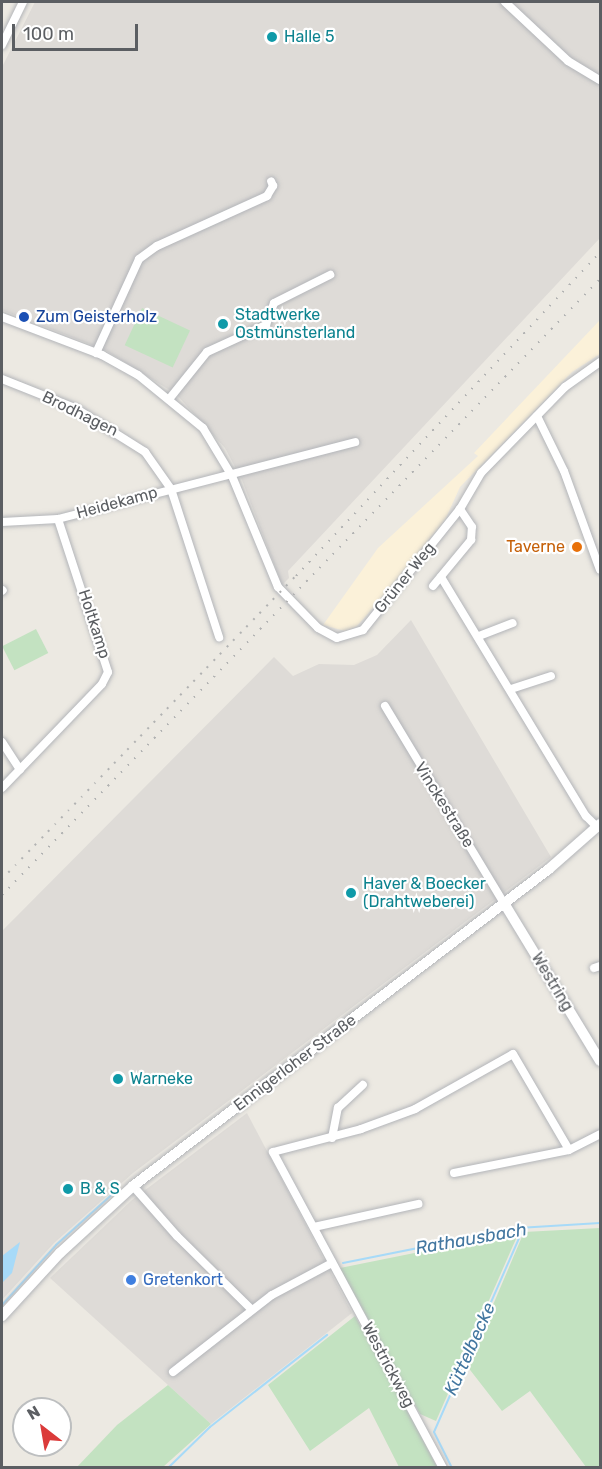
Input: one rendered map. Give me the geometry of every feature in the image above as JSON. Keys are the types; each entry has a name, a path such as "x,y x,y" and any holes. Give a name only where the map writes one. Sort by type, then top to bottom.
{"main road":[{"name":"Ennigerloher Straße","path":"2,1316 60,1253 133,1186 504,903 599,826"},
{"name":"Westring","path":"504,903 600,1061"}],"street":[{"path":"2,45 23,2"},
{"path":"505,2 561,56 600,80"},
{"path":"96,353 140,259 157,246 267,196 273,186 271,181"},
{"path":"170,398 207,351 266,325 274,303 330,275"},
{"path":"2,317 96,353 138,375 170,398 203,428 232,476"},
{"name":"Grüner Weg","path":"232,476 278,587 318,628 337,638 363,630 460,509 481,473 569,383 600,363"},
{"name":"Brodhagen","path":"2,379 75,408 128,438 163,473 171,489 219,637"},
{"path":"537,416 564,471 600,570"},
{"name":"Heidekamp","path":"2,522 58,519 171,489 232,476 311,451 355,442"},
{"path":"433,585 471,540 472,527 460,509"},
{"name":"Holtkamp","path":"2,788 102,684 108,672 58,519"},
{"path":"441,577 479,636 586,816 599,826"},
{"path":"479,636 513,623"},
{"path":"511,689 550,676"},
{"name":"Vinckestraße","path":"385,706 504,903"},
{"path":"2,742 20,770"},
{"path":"332,1138 435,1099 513,1054 569,1150"},
{"path":"332,1138 338,1108 363,1085"},
{"path":"454,1173 569,1150 600,1134"},
{"name":"Westrickweg","path":"332,1138 273,1152 443,1467"},
{"path":"133,1186 177,1236 251,1309"},
{"path":"314,1227 418,1204"},
{"path":"172,1372 251,1309 332,1263"}],"shaded area":[{"path":"35,2 600,2 600,238 288,571 289,578 282,585 242,480 225,448 176,394 105,350 2,310 2,67"},
{"path":"600,320 600,354 572,372 460,487 445,520 366,616 356,627 345,631 323,625 378,548 478,456 474,453"},
{"path":"411,620 551,857 133,1173 54,1243 2,1300 2,931 274,657 293,676 319,664 354,665 377,655"},
{"path":"247,1113 352,1313 211,1424 50,1278 132,1200"}],"green space":[{"path":"142,308 190,330 173,368 125,345"},
{"path":"36,629 48,653 14,670 2,646"},
{"path":"600,1228 600,1467 586,1467 530,1391 502,1411 467,1366 524,1232"},
{"path":"519,1232 436,1421 420,1414 340,1268"},
{"path":"355,1316 437,1467 399,1467 369,1408 310,1451 268,1385"},
{"path":"168,1385 211,1424 163,1467 77,1467 117,1425"}],"water":[{"path":"20,1242 12,1273 2,1283 2,1256"}],"waterway":[{"path":"2,1305 56,1245 119,1188"},
{"name":"Rathausbach","path":"343,1263 518,1228 600,1223"},
{"name":"Küttelbecke","path":"452,1468 434,1432 523,1229"},
{"name":"Rathausbach","path":"168,1468 210,1427 327,1335"}],"railway":[{"path":"2,879 296,576 600,252"},
{"path":"2,895 600,279"}],"place":[{"name":"Halle 5","path":"272,37"},
{"name":"Zum Geisterholz","path":"24,317"},
{"name":"Stadtwerke Ostmünsterland","path":"223,324"},
{"name":"Taverne","path":"577,547"},
{"name":"Haver & Boecker (Drahtweberei)","path":"351,893"},
{"name":"Warneke","path":"118,1079"},
{"name":"B & S","path":"68,1189"},
{"name":"Gretenkort","path":"131,1280"}]}
